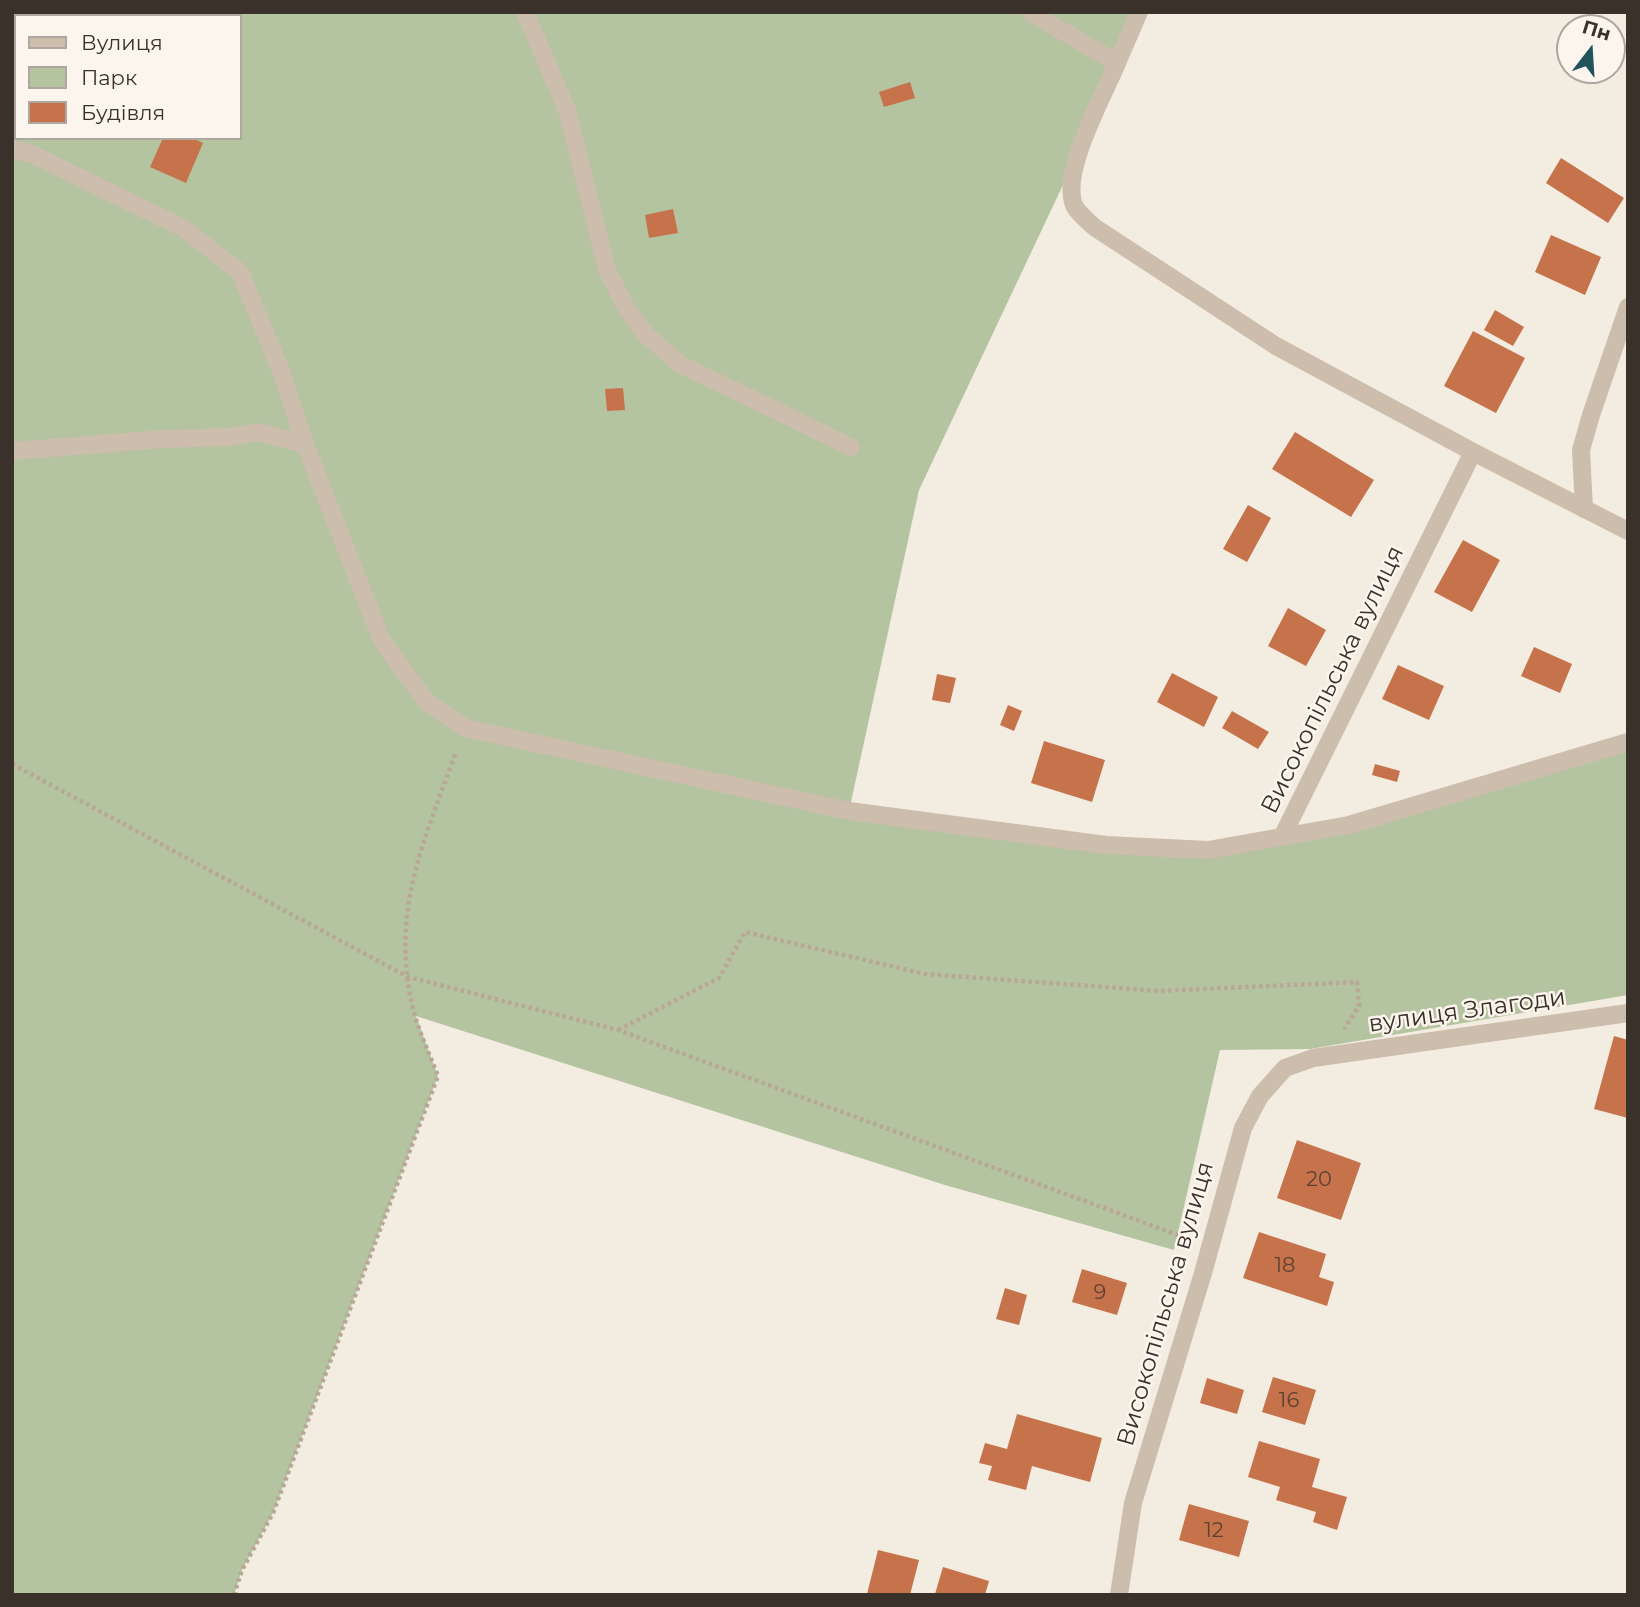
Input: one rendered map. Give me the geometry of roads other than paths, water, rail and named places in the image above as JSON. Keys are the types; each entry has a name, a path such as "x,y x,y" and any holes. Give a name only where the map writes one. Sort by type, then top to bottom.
{"street":[{"path":"525,12 567,110 607,270 627,309 646,335 680,364 851,447"},
{"path":"1030,12 1117,63"},
{"path":"1139,12 1079,153 1070,182 1073,205 1094,227 1276,346 1473,452 1628,531"},
{"path":"12,148 34,155 183,228 240,272 281,371 305,444"},
{"path":"1584,509 1581,450 1628,307"},
{"path":"12,451 163,439 230,437 258,432 305,444"},
{"name":"Високопільська вулиця","path":"305,444 382,641 426,701 465,728 849,811 1106,845 1208,850 1282,838 1473,452"},
{"path":"1282,838 1349,825 1628,742"},
{"name":"вулиця Злагоди","path":"1320,1057 1628,1013"},
{"name":"Високопільська вулиця","path":"1119,1595 1133,1503 1243,1128 1260,1096 1285,1068 1320,1057"}]}
